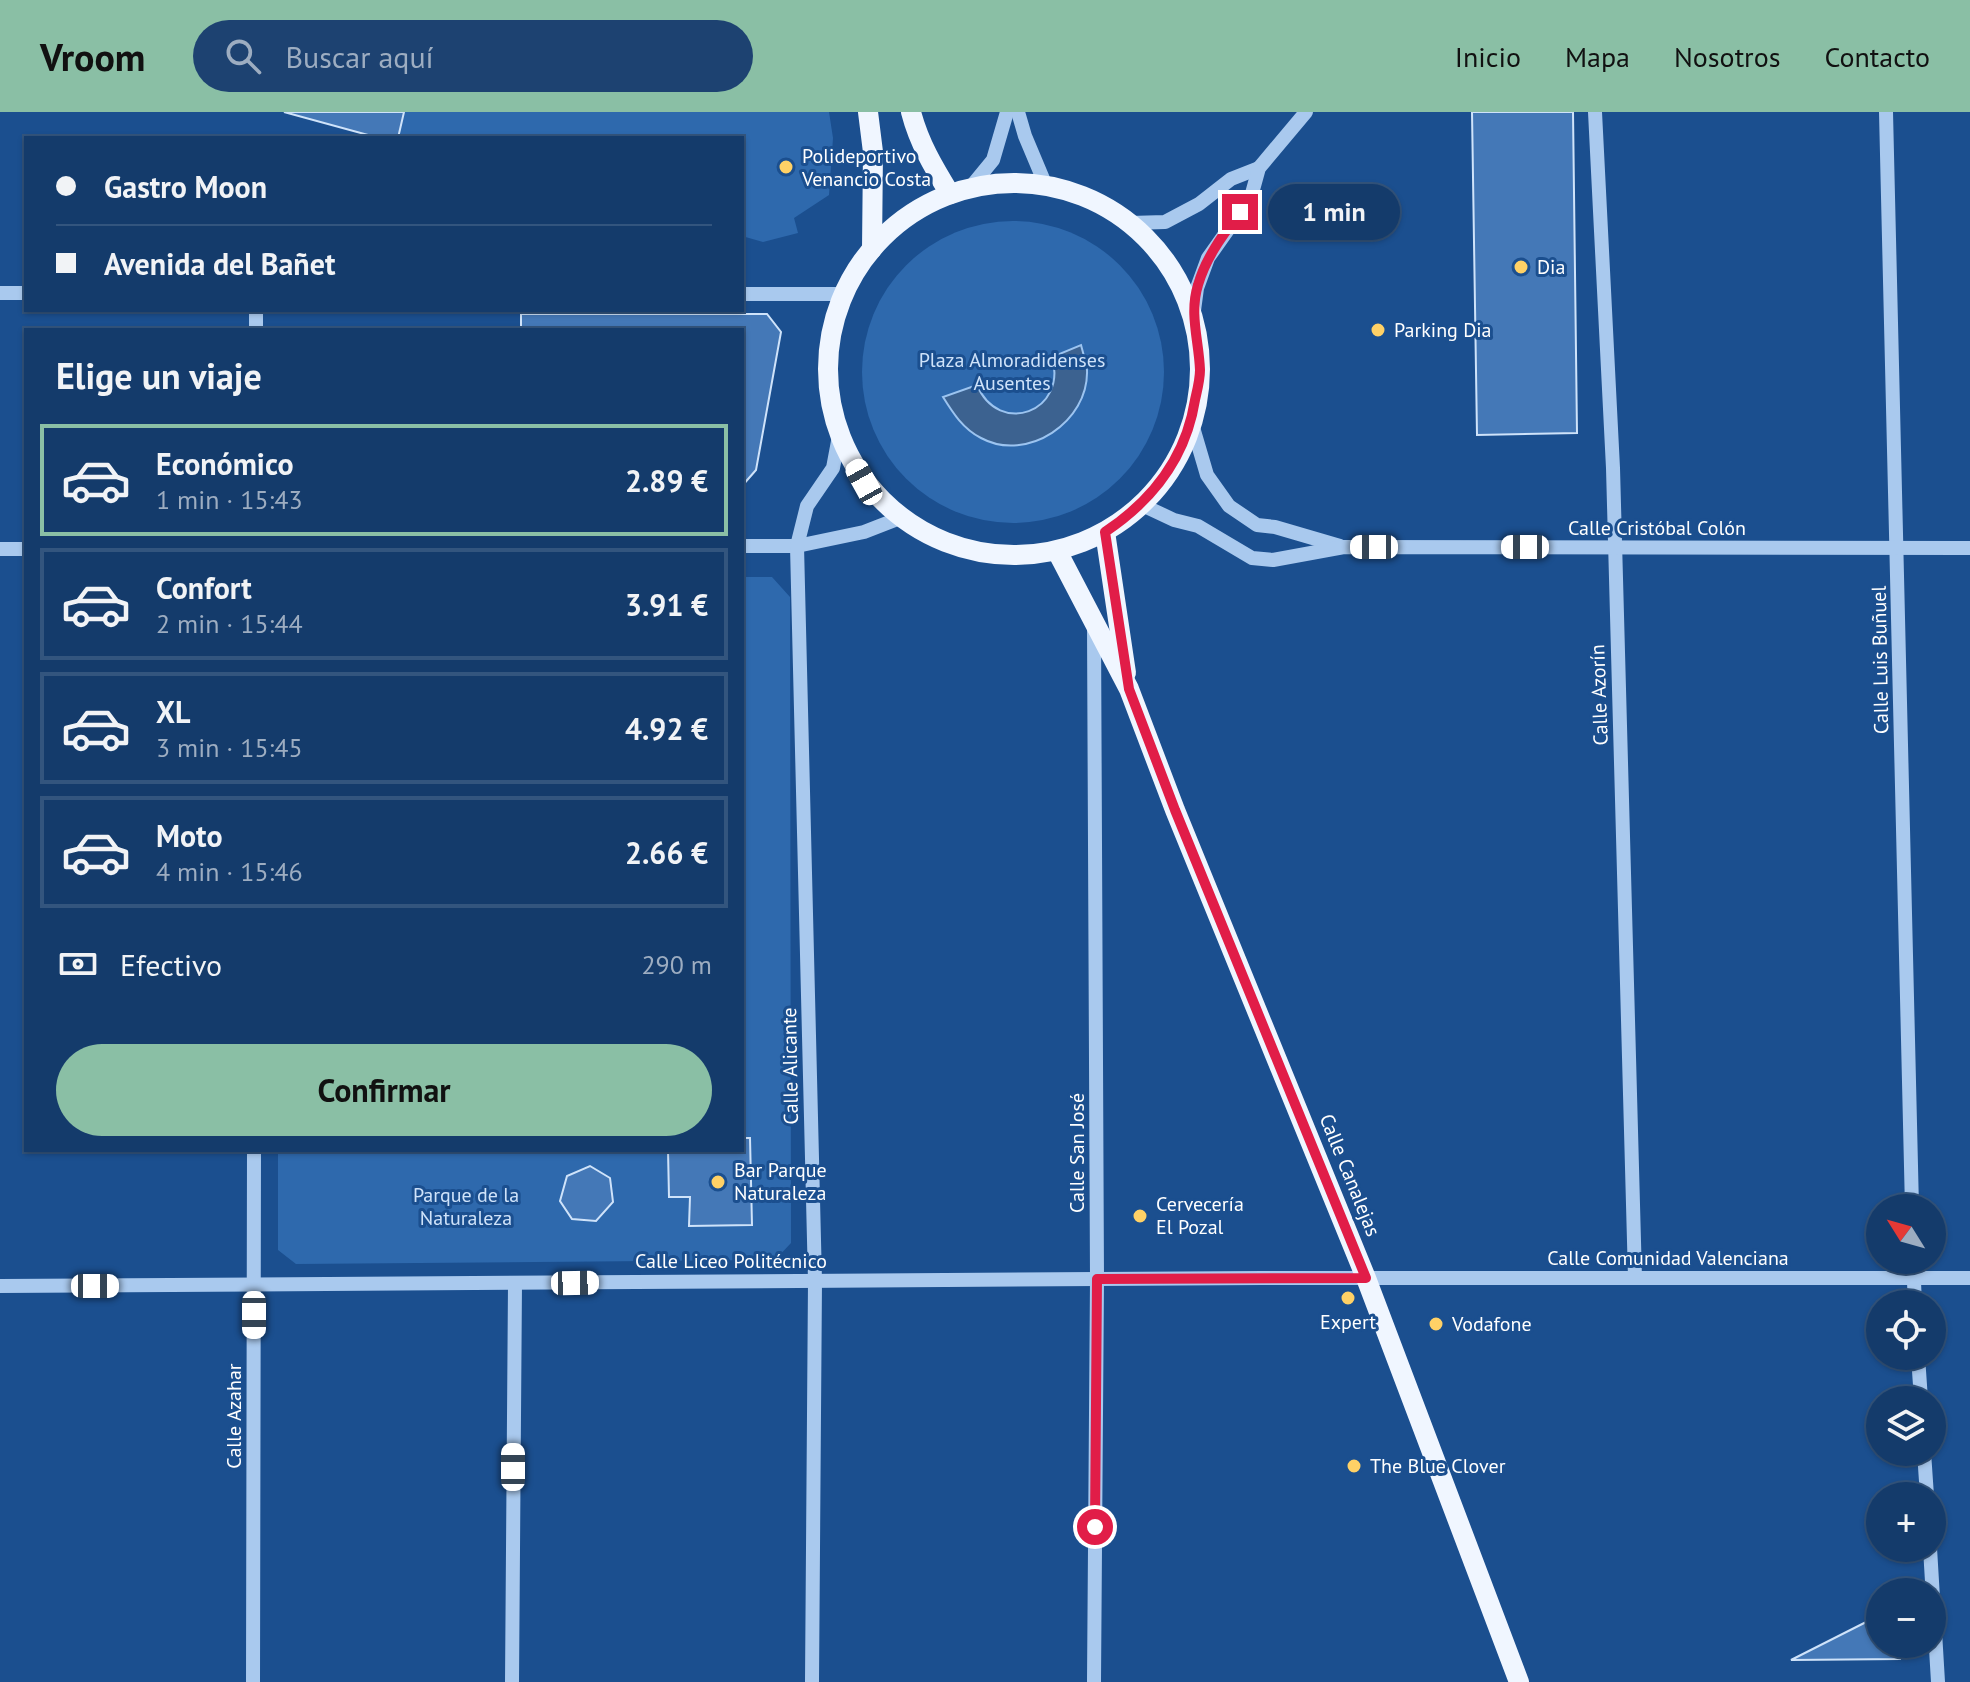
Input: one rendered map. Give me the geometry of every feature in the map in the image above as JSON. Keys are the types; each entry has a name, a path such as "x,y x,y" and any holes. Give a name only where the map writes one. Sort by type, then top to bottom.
{"main road":[{"path":"868,112 873,152 872,249"},
{"path":"911,112 929,160 960,191"},
{"path":"1021,183 1076,194 1105,206 1130,223 1165,261 1179,282 1193,318 1200,371 1192,424 1172,468 1142,505 1105,532 1057,551 1002,556 949,545 900,518 864,482 839,436 830,401 827,365 832,328 844,294 872,249 908,216 960,191 1021,183"},
{"name":"Calle Canalejas","path":"1105,532 1129,689"},
{"name":"Calle Canalejas","path":"1057,551 1129,689 1175,810 1366,1278 1519,1682"}],"street":[{"path":"960,191 993,160 1007,112"},
{"path":"1018,112 1046,186"},
{"path":"1193,318 1197,288 1208,258 1251,197 1259,168 1306,112"},
{"name":"Calle Azorín","path":"1595,112 1615,548 1635,1278"},
{"name":"Calle Luis Buñuel","path":"1886,112 1912,1194"},
{"path":"1130,223 1165,222 1199,204 1231,179 1259,168"},
{"path":"0,293 24,293"},
{"path":"744,294 844,294"},
{"name":"Calle Cristóbal Colón","path":"1192,424 1207,475 1229,506 1257,525 1275,527 1344,547"},
{"name":"Calle Alicante","path":"812,1682 815,1281 797,546 807,506 833,468 839,436"},
{"name":"Calle Cristóbal Colón","path":"1142,505 1174,520 1198,526 1252,558 1273,560 1344,547 1970,548"},
{"path":"744,546 797,546 864,532 900,518"},
{"path":"0,549 24,549"},
{"name":"Calle San José","path":"1094,624 1097,1279 1094,1682"},
{"name":"Calle Azahar","path":"253,1682 254,1152"},
{"path":"1913,1277 1914,1290"},
{"name":"Calle Liceo Politécnico","path":"0,1286 1366,1278"},
{"name":"Calle Comunidad Valenciana","path":"1366,1278 1970,1278"},
{"path":"512,1682 515,1283"},
{"path":"1931,1562 1938,1682"}],"green space":[{"name":"Polideportivo Venancio Costa","path":"284,112 829,112 833,138 829,195 794,218 798,233 763,242 744,237 744,136 372,136"},
{"name":"Plaza Almoradidenses Ausentes","path":"1013,221 1042,224 1084,239 1109,256 1129,276 1152,314 1161,343 1164,372 1161,401 1146,443 1129,468 1109,488 1071,511 1042,520 1013,523 984,520 942,505 917,488 897,468 874,430 865,401 862,372 865,343 880,301 897,276 917,256 955,233 984,224"},
{"name":"Parque de la Naturaleza","path":"744,577 772,577 790,597 791,1243 775,1260 296,1264 278,1250 278,1152 744,1152"}],"shaded area":[{"path":"1081,345 1087,370 1085,389 1078,406 1052,433 1035,441 1017,445 999,444 981,438 964,425 943,397 977,385 987,401 1000,410 1015,413 1029,411 1041,404 1050,392 1054,376 1052,357"}],"building":[{"path":"284,112 404,112 398,136 372,136"},
{"path":"1472,112 1573,112 1577,433 1477,435"},
{"path":"521,314 767,314 781,332 756,470 744,484 744,328 521,328"},
{"path":"744,1138 750,1138 752,1225 689,1226 690,1197 669,1197 668,1152 744,1152"},
{"path":"590,1166 610,1178 613,1202 596,1221 572,1219 560,1201 567,1176"},
{"path":"1866,1622 1866,1658 1900,1658 1900,1659 1791,1660"}],"place":[{"name":"Polideportivo Venancio Costa","path":"786,167"},
{"name":"Dia","path":"1521,267"},
{"name":"Parking Dia","path":"1378,330"},
{"name":"Bar Parque Naturaleza","path":"718,1182"},
{"name":"Cervecería El Pozal","path":"1140,1216"},
{"name":"Expert","path":"1348,1298"},
{"name":"Vodafone","path":"1436,1324"},
{"name":"The Blue Clover","path":"1354,1466"}],"route":[{"path":"1095,1527 1097,1279 1366,1278 1175,810 1129,689 1105,532 1142,505 1172,468 1192,424 1200,371 1193,318 1197,288 1208,258 1240,212"}]}
